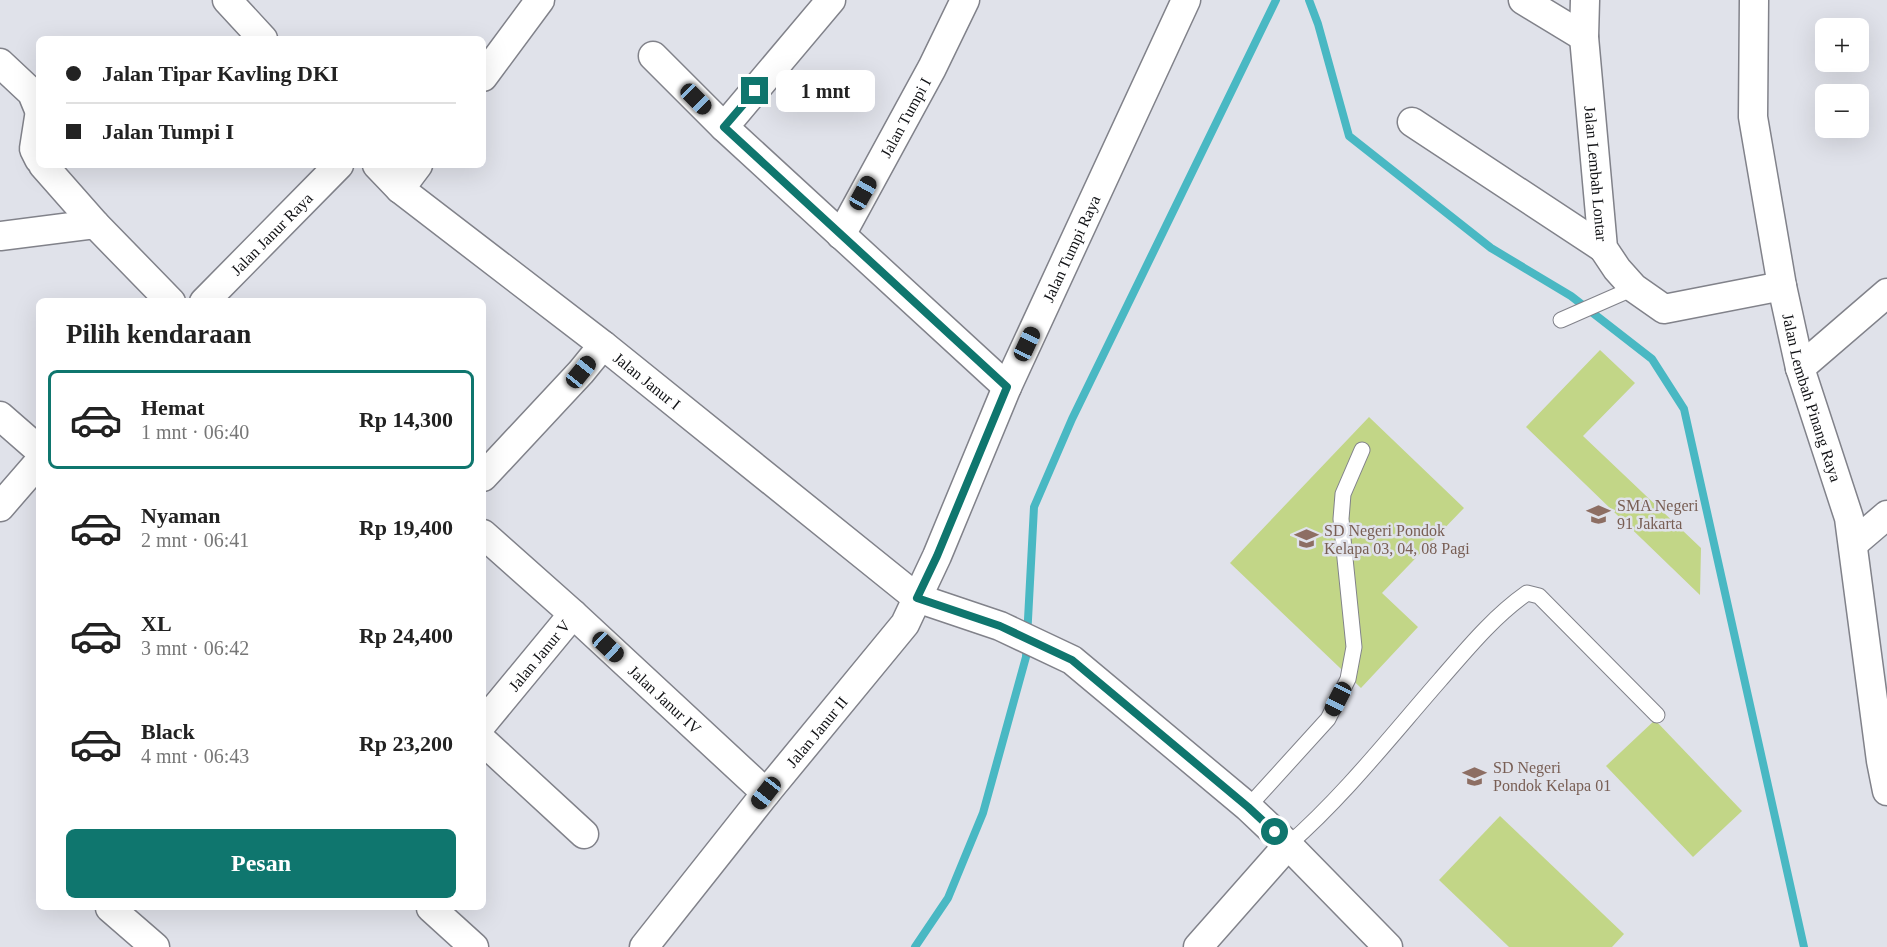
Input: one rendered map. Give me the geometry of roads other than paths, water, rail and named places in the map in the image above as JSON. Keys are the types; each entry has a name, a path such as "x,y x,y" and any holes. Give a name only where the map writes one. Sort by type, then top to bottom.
{"street":[{"path":"227,0 259,36"},
{"path":"486,73 540,0"},
{"path":"724,127 831,0"},
{"name":"Jalan Tumpi I","path":"841,235 926,78 965,0"},
{"name":"Jalan Tumpi Raya","path":"917,598 937,556 1007,387 1186,0"},
{"path":"1523,0 1584,37"},
{"name":"Jalan Lembah Lontar","path":"1585,0 1584,37 1604,248 1617,269 1635,288 1664,309 1782,286"},
{"name":"Jalan Lembah Pinang Raya","path":"1754,0 1753,117 1782,286 1800,368 1848,518 1887,791"},
{"path":"653,56 724,127 1007,387"},
{"path":"0,63 32,93 36,103"},
{"path":"1412,122 1604,248"},
{"path":"36,136 34,149 36,153"},
{"path":"46,168 96,225 167,298"},
{"name":"Jalan Janur Raya","path":"208,298 336,168"},
{"name":"Jalan Janur I","path":"380,168 400,189 603,345 917,598"},
{"path":"400,189 416,168"},
{"path":"0,236 96,225"},
{"path":"1800,368 1887,293"},
{"path":"486,474 581,372 603,345"},
{"path":"0,416 36,447"},
{"path":"0,507 36,465"},
{"path":"1853,544 1887,515"},
{"name":"Jalan Janur IV","path":"486,537 766,793"},
{"path":"917,598 1000,626 1072,660 1248,807 1388,947"},
{"name":"Jalan Janur II","path":"644,947 766,793 905,624 917,598"},
{"name":"Jalan Janur V","path":"486,719 573,614"},
{"path":"486,744 584,834"},
{"path":"1198,947 1288,845"},
{"path":"112,910 155,947"},
{"path":"432,910 474,947"}],"lane":[{"path":"1561,320 1635,288"},
{"path":"1248,807 1328,719 1348,679 1354,647 1341,519 1343,494 1362,450"},
{"path":"1288,845 1319,818 1507,607 1527,593 1539,596 1657,715"}],"waterway":[{"path":"915,947 948,898 983,813 1026,657 1034,507 1072,419 1276,0"},
{"path":"1309,0 1318,24 1349,136 1491,248 1571,296 1652,359 1684,409 1804,947"}],"place":[{"name":"SMA Negeri 91 Jakarta","path":"1599,514"},
{"name":"SD Negeri Pondok Kelapa 03, 04, 08 Pagi","path":"1306,539"},
{"name":"SD Negeri Pondok Kelapa 01","path":"1475,776"}]}
